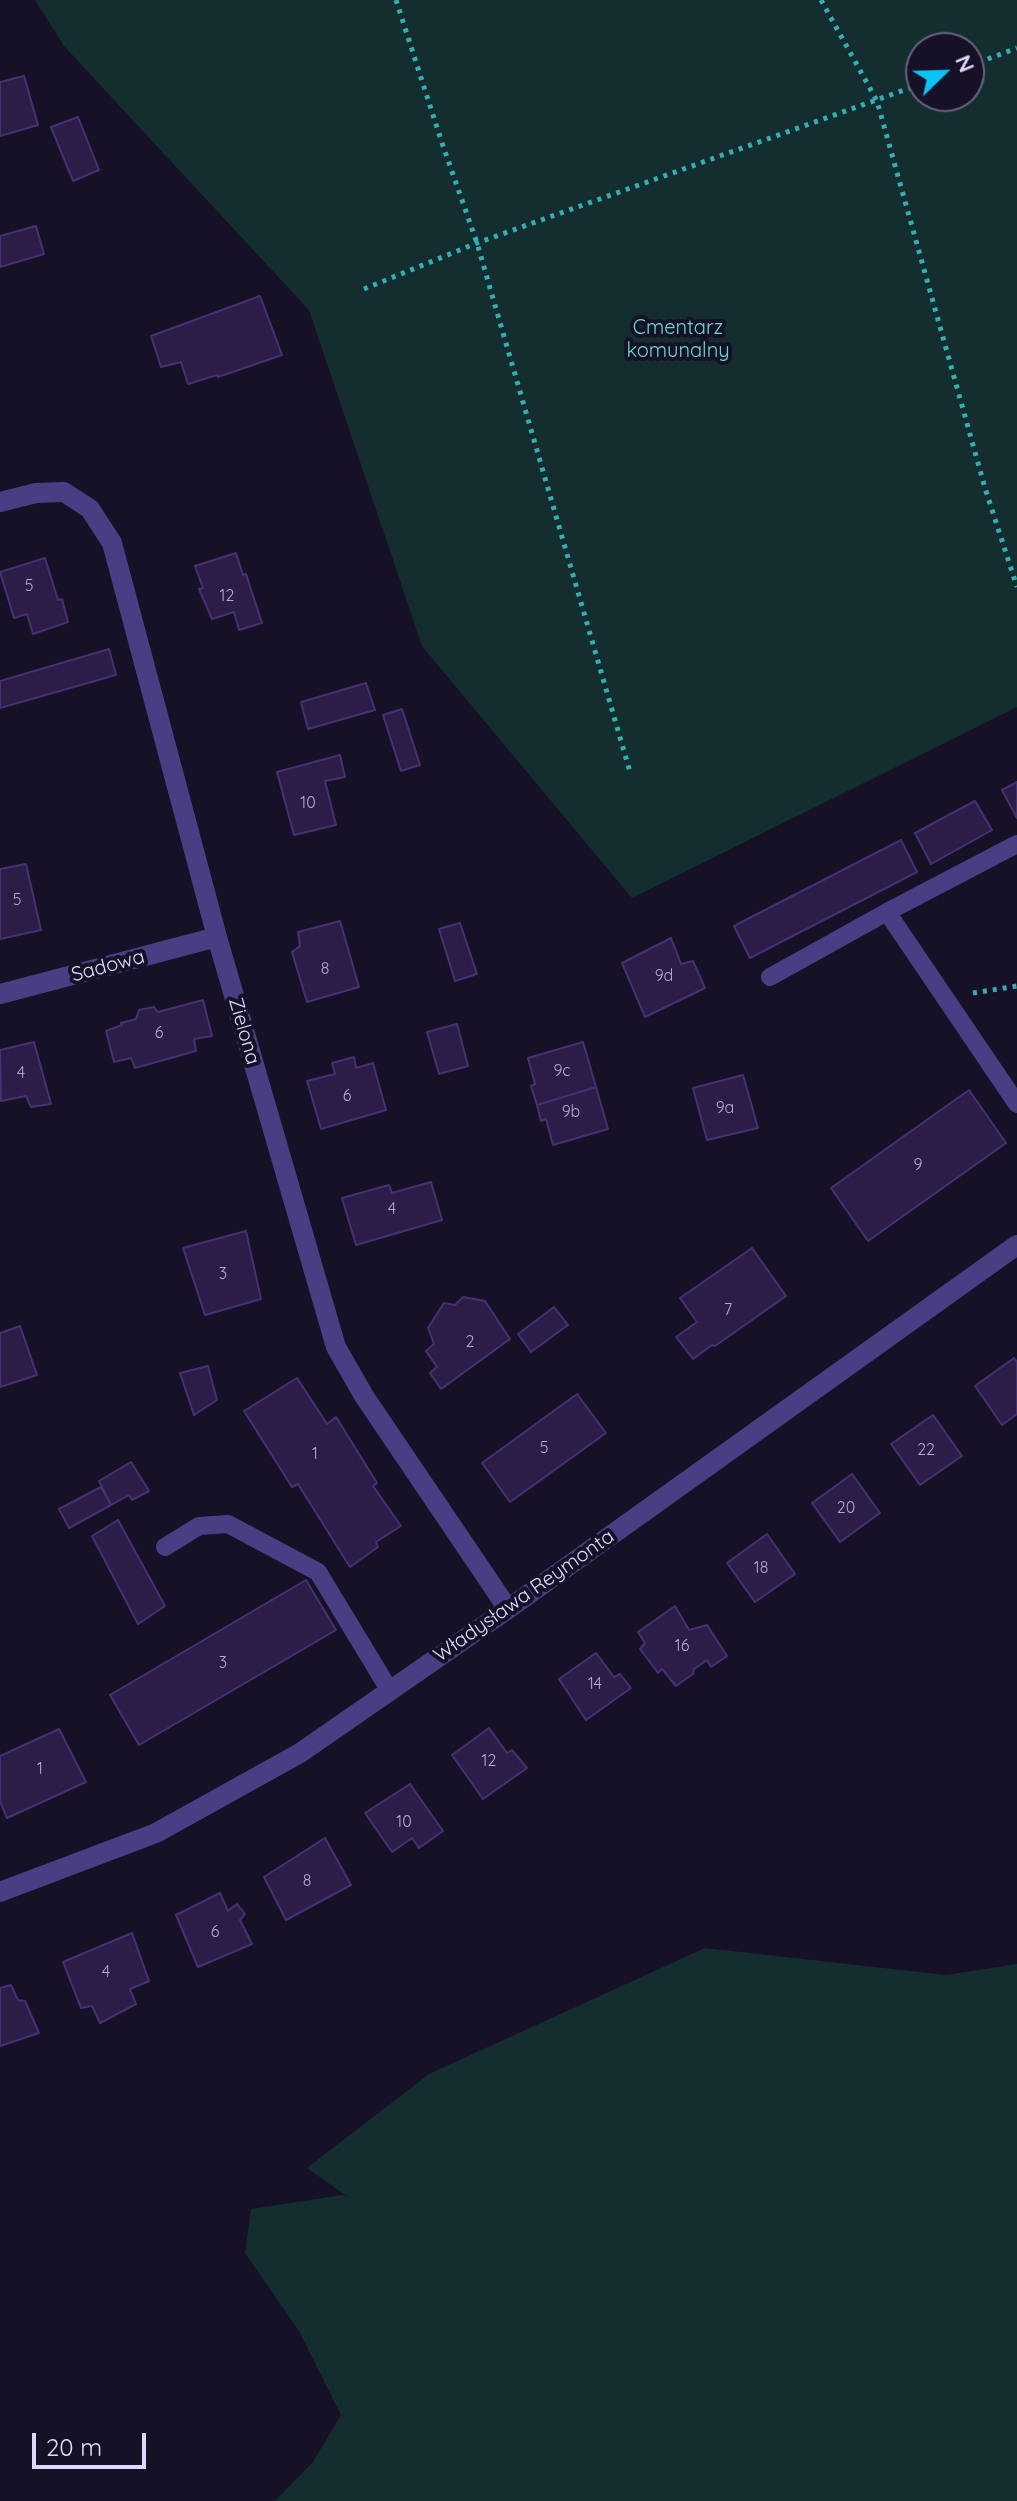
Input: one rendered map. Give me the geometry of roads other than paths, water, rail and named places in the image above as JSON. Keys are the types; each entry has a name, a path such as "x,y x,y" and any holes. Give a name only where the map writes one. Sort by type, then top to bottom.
{"street":[{"name":"Zielona","path":"0,502 36,493 64,492 90,509 112,543 217,937 336,1347 364,1396 508,1609"},
{"name":"Sadowa","path":"0,994 217,937"},
{"name":"Władysława Reymonta","path":"0,1892 156,1833 300,1753 508,1609 1017,1245"}],"lane":[{"path":"770,977 1017,844"},
{"path":"887,912 1017,1104"},
{"path":"165,1547 199,1526 228,1524 318,1572 390,1691"}],"park label":[{"name":"Cmentarz komunalny","path":"678,340"}]}
